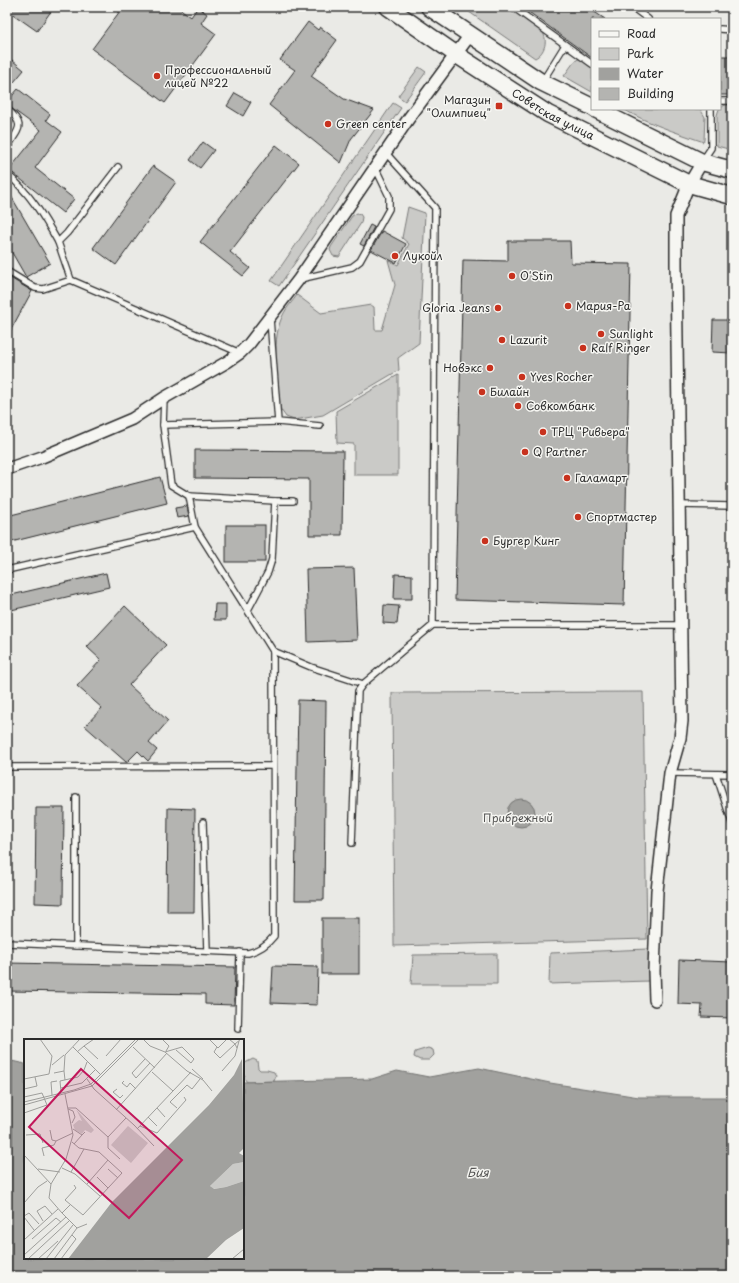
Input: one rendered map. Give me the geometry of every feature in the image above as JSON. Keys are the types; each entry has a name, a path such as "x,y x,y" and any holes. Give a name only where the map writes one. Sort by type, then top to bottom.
{"main road":[{"name":"Советская улица","path":"388,7 457,55 548,114 689,184 732,196"},
{"name":"Советская улица","path":"429,7 449,12 470,35 541,82 591,107"},
{"path":"597,110 702,162 732,170"}],"street":[{"path":"7,469 42,457 132,419 164,398 240,353 270,318 299,279 385,152 457,55 470,35"},
{"path":"655,1000 654,971 657,890 670,773 679,744 682,721 678,505 676,216 689,184 702,162"}],"lane":[{"path":"513,7 591,63"},
{"path":"632,7 647,18"},
{"path":"721,29 732,30"},
{"path":"541,82 565,45"},
{"path":"721,101 732,101"},
{"path":"7,109 14,115 20,124 19,129 7,148"},
{"path":"702,162 711,148 711,110"},
{"path":"385,152 435,208 433,625"},
{"path":"58,242 67,233 118,167"},
{"path":"299,279 352,267 360,261 389,209 389,196 375,167"},
{"path":"7,174 22,187 45,219 58,242 71,280"},
{"path":"7,271 35,288 40,289 71,280 240,353"},
{"path":"270,318 278,422"},
{"path":"164,398 163,425 172,485 189,496 275,502 293,501"},
{"path":"163,425 278,422 320,426"},
{"path":"7,943 248,953 259,950 268,944 274,936 272,651 248,610 195,527 189,496"},
{"path":"248,610 262,585 272,559 275,502"},
{"path":"678,505 732,506"},
{"path":"7,570 195,527"},
{"path":"352,843 358,691 364,684 433,625 680,625"},
{"path":"272,651 311,667 364,684"},
{"path":"7,767 273,766"},
{"path":"670,773 732,774"},
{"path":"716,774 732,822"},
{"path":"76,797 76,946"},
{"path":"203,822 207,951"},
{"path":"238,1029 240,952"}],"green space":[{"path":"462,7 510,7 541,30 545,37 545,46 541,53 535,58"},
{"path":"578,59 583,60 591,66 591,91 564,76"},
{"path":"419,67 426,72 405,101 398,96"},
{"path":"393,103 401,108 279,286 271,281"},
{"path":"725,105 732,105 732,150 717,146 717,115 721,108"},
{"path":"625,110 701,110 705,117 704,140 703,142 642,119"},
{"path":"408,207 425,213 419,343 398,358 399,370 323,415 294,420 286,417 281,410 280,405 276,358 277,334 285,311 297,295 321,313 371,305 374,307 375,330 382,330 395,285 388,260 398,265 409,244 402,238"},
{"path":"357,213 362,217 361,223 339,257 333,256 330,250 331,247 352,216"},
{"path":"398,375 398,475 354,475 354,444 337,443 336,411"},
{"name":"Прибрежный","path":"643,692 647,939 394,946 392,693"},
{"path":"648,949 649,981 549,984 550,953"},
{"path":"497,954 497,984 411,984 413,955"},
{"path":"428,1048 433,1050 434,1055 429,1060 420,1060 414,1057 415,1052"},
{"path":"253,1059 257,1061 258,1068 260,1070 274,1072 276,1076 274,1081 247,1082 244,1078 244,1064"}],"water":[{"path":"521,799 527,800 531,803 534,807 534,819 531,823 527,826 521,827 515,826 511,823 508,819 507,813 508,807 511,803 515,800"},
{"name":"Бия","path":"7,1060 24,1064 24,1259 244,1259 244,1082 372,1079 397,1071 429,1077 479,1068 550,1083 639,1097 732,1097 732,1276 7,1276"}],"building":[{"path":"7,7 54,7 37,31 7,10"},
{"name":"Профессиональный лицей №22","path":"123,7 178,7 191,17 198,7 207,14 201,23 216,34 165,103 92,49"},
{"path":"522,7 587,7 604,18 591,18 591,57"},
{"name":"Green center","path":"308,22 318,30 320,27 337,40 311,76 344,99 374,110 351,139 341,163 269,105 295,70 280,60"},
{"path":"7,56 24,70 14,82 7,77"},
{"path":"721,56 732,56 732,95 721,95"},
{"path":"18,89 50,114 46,120 62,132 35,168 74,199 63,213 9,170 41,130 7,105 7,102"},
{"path":"235,93 251,102 243,116 227,106"},
{"path":"7,115 13,122 7,133"},
{"path":"203,142 214,150 200,168 190,160"},
{"path":"276,145 299,163 230,252 250,268 243,276 200,242"},
{"path":"153,166 176,182 116,265 93,248"},
{"path":"7,189 50,263 26,277 7,244"},
{"path":"370,225 374,227 364,246 360,244"},
{"path":"382,231 406,244 396,263 371,250"},
{"name":"ТРЦ \"Ривьера\"","path":"508,241 570,241 571,263 631,264 624,605 455,600 463,260 508,261"},
{"path":"7,276 32,291 7,337"},
{"path":"713,320 732,320 732,353 712,352"},
{"path":"195,450 343,451 342,535 309,535 309,479 195,478"},
{"path":"160,477 167,503 7,543 7,516"},
{"path":"187,506 189,516 177,518 175,508"},
{"path":"226,525 265,525 265,562 226,562"},
{"path":"354,568 357,640 308,642 306,569"},
{"path":"106,573 109,587 7,611 7,596"},
{"path":"395,574 412,575 412,599 394,599"},
{"path":"215,604 226,604 226,620 214,620"},
{"path":"384,605 399,606 397,624 383,623"},
{"path":"125,606 166,645 129,685 168,721 149,743 157,750 148,761 138,751 126,762 85,726 102,708 77,686 101,660 87,647"},
{"path":"298,700 326,701 324,900 295,900"},
{"path":"36,808 64,808 63,904 35,903"},
{"path":"168,808 195,809 194,912 167,912"},
{"path":"322,918 359,918 359,974 322,974"},
{"path":"679,960 732,962 732,1018 701,1017 702,1005 678,1004"},
{"path":"7,963 235,967 234,1005 205,1004 205,994 7,991"},
{"path":"273,966 318,967 317,1005 271,1003"}],"place":[{"name":"Профессиональный лицей №22","path":"157,76"},
{"name":"Магазин \"Олимпиец\"","path":"499,106"},
{"name":"Green center","path":"328,124"},
{"name":"Лукойл","path":"395,256"},
{"name":"O'Stin","path":"512,276"},
{"name":"Мария-Ра","path":"568,306"},
{"name":"Gloria Jeans","path":"498,308"},
{"name":"Sunlight","path":"601,334"},
{"name":"Lazurit","path":"502,340"},
{"name":"Ralf Ringer","path":"583,348"},
{"name":"Новэкс","path":"490,368"},
{"name":"Yves Rocher","path":"522,377"},
{"name":"Билайн","path":"482,392"},
{"name":"Совкомбанк","path":"518,406"},
{"name":"ТРЦ \"Ривьера\"","path":"543,432"},
{"name":"Q Partner","path":"525,452"},
{"name":"Галамарт","path":"567,478"},
{"name":"Спортмастер","path":"578,517"},
{"name":"Бургер Кинг","path":"485,541"}]}
